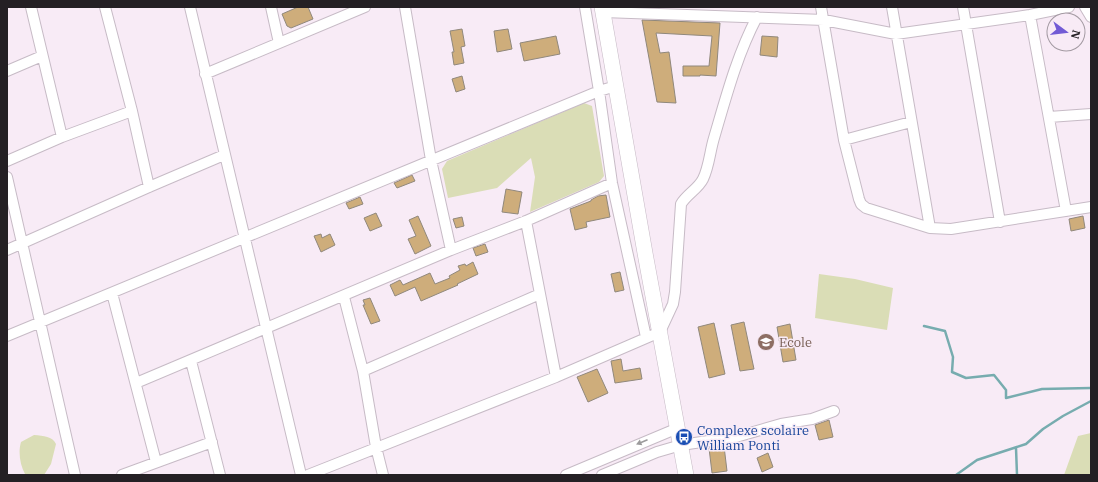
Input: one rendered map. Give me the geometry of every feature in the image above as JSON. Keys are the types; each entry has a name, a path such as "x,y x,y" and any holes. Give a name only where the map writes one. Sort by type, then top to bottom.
{"highway":[{"path":"603,10 616,86 653,334 678,428 686,475"}],"street":[{"path":"31,7 62,137"},
{"path":"105,7 132,111 149,187"},
{"path":"190,7 301,475"},
{"path":"271,7 279,43"},
{"path":"205,74 365,7"},
{"path":"405,7 431,160 451,250"},
{"path":"584,7 599,91 612,183 653,334"},
{"path":"822,7 844,140 861,204 874,212 930,228 950,229 1091,207"},
{"path":"892,7 930,228"},
{"path":"962,7 1000,222"},
{"path":"603,10 824,20 896,34 1030,15 1069,7"},
{"path":"1085,7 1091,17"},
{"path":"1030,15 1066,211"},
{"path":"308,475 556,377 653,334 673,304 681,204 697,189 703,180 739,56 756,17"},
{"path":"7,71 42,56"},
{"path":"7,336 40,324 599,91 616,86"},
{"path":"7,161 62,137 132,111"},
{"path":"1049,117 1091,114"},
{"path":"844,140 911,122"},
{"path":"7,250 224,155"},
{"path":"7,177 75,475"},
{"path":"136,383 344,297 451,250 526,221 612,183"},
{"path":"526,221 556,377"},
{"path":"112,293 156,462"},
{"path":"363,371 540,294"},
{"path":"344,297 363,371 376,447 383,475"},
{"path":"191,361 220,475"},
{"path":"602,475 657,452 681,445 812,419 834,411"},
{"path":"566,475 678,428"},
{"path":"122,475 212,442"}],"green space":[{"path":"584,103 592,106 604,176 599,182 530,212 535,177 531,158 497,188 448,198 442,169 447,161"},
{"path":"819,274 855,279 893,288 887,330 815,318"},
{"path":"1091,433 1091,475 1064,475 1078,436"},
{"path":"34,435 50,438 56,444 51,464 44,475 25,474 21,463 21,442"}],"building":[{"path":"298,7 308,7 313,19 291,28 287,26 282,14"},
{"path":"642,20 720,23 716,76 683,76 683,66 709,66 712,36 656,33 660,53 669,52 676,103 657,102"},
{"path":"462,29 465,46 461,47 464,63 454,65 452,52 454,52 450,31"},
{"path":"508,29 512,49 497,52 494,31"},
{"path":"556,36 560,54 524,61 520,43"},
{"path":"762,36 778,37 777,57 760,55"},
{"path":"462,76 465,89 456,92 452,79"},
{"path":"412,175 415,181 397,188 394,183"},
{"path":"506,189 522,192 518,214 502,212"},
{"path":"606,195 610,217 586,222 587,227 575,230 570,209 591,201 598,196"},
{"path":"360,197 363,204 349,209 346,203"},
{"path":"376,213 382,226 370,231 364,218"},
{"path":"418,216 431,246 415,254 408,239 416,236 409,220"},
{"path":"1083,216 1085,228 1071,231 1069,219"},
{"path":"462,217 464,226 456,228 453,219"},
{"path":"321,234 322,238 330,234 335,245 321,252 314,236"},
{"path":"485,244 488,252 476,256 473,248"},
{"path":"473,262 478,274 457,284 458,285 421,301 415,287 395,296 390,285 400,280 403,285 430,273 435,284 450,278 449,276 460,270 458,266 465,264 466,266"},
{"path":"620,272 624,290 615,292 611,274"},
{"path":"370,298 380,321 371,324 363,305 365,305 363,300"},
{"path":"744,322 754,369 740,371 731,325"},
{"path":"714,323 725,374 709,378 698,327"},
{"path":"790,324 796,360 783,362 777,327"},
{"path":"621,359 623,371 640,368 642,379 615,383 611,361"},
{"path":"597,369 608,393 588,402 577,377"},
{"path":"829,420 833,437 819,440 815,425"},
{"path":"724,446 727,471 712,473 709,448"},
{"path":"768,453 773,467 762,472 757,458"}],"waterway":[{"path":"924,326 945,331 953,357 952,372 966,378 994,375 1006,390 1006,398 1042,389 1091,388"},
{"path":"956,475 977,460 1026,444 1043,429 1091,401"},
{"path":"1016,448 1017,475"}],"place":[{"name":"Ecole","path":"766,342"},
{"name":"Complexe scolaire William Ponti","path":"684,437"}]}
